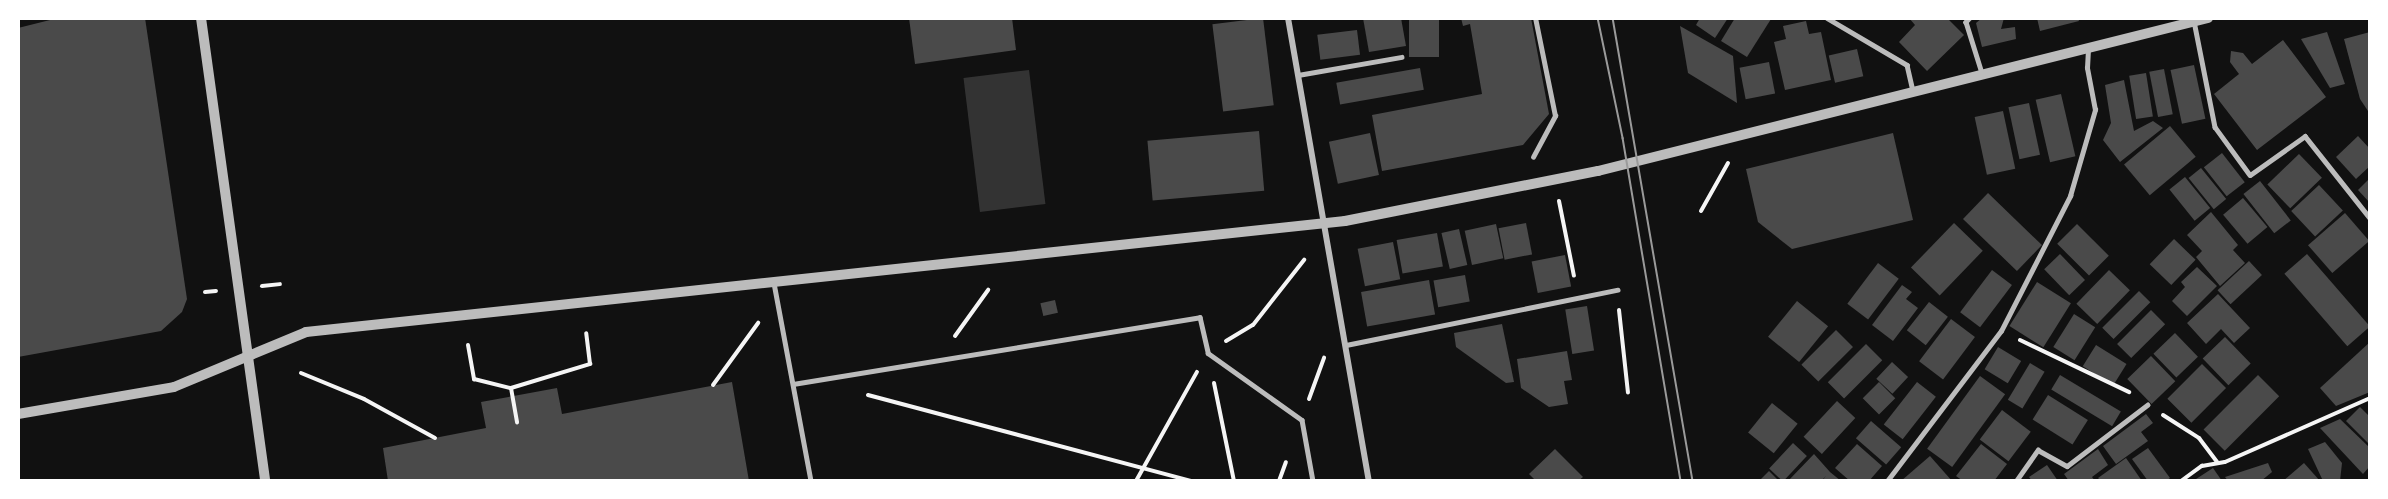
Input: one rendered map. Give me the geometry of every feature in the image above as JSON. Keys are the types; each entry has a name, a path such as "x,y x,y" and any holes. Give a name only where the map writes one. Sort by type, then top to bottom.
{"street":[{"path":"201,18 265,481"},
{"path":"1288,18 1369,481"},
{"path":"18,414 174,387 306,332 1325,224 1583,174 2208,18"}],"lane":[{"path":"1533,157 1555,116 1535,18"},
{"path":"1827,18 1907,65 1914,93"},
{"path":"1970,18 1966,22 1983,76"},
{"path":"2194,20 2214,127 2250,176 2305,136 2370,218"},
{"path":"1887,481 2001,331 2070,196 2095,110 2087,68 2088,48"},
{"path":"1298,75 1401,57"},
{"path":"774,283 811,481"},
{"path":"1346,345 1617,290"},
{"path":"793,384 1200,317 1208,353 1302,420 1313,481"},
{"path":"2016,481 2038,450 2067,466 2147,405"}],"path":[{"path":"1701,211 1728,162"},
{"path":"1558,198 1578,298"},
{"path":"1136,481 1208,353 1253,325 1304,260"},
{"path":"937,361 988,290"},
{"path":"1617,290 1628,393"},
{"path":"713,385 758,326 758,315"},
{"path":"2001,331 2147,405 2199,438 2218,463"},
{"path":"468,345 474,379 512,388 590,364 586,333"},
{"path":"1208,353 1234,481"},
{"path":"302,374 394,415 435,438"},
{"path":"512,388 517,422"},
{"path":"860,393 1192,481"},
{"path":"2181,481 2202,466 2218,463 2370,398"}],"shaded area":[{"path":"1029,70 1045,204 980,212 963,78"}],"building":[{"path":"58,18 145,18 187,299 182,312 161,331 18,357 18,28"},
{"path":"909,18 1012,18 1016,50 915,64"},
{"path":"1263,18 1274,105 1223,112 1212,24"},
{"path":"1363,18 1401,18 1406,46 1369,52"},
{"path":"1409,18 1439,18 1439,57 1409,57"},
{"path":"1461,18 1531,18 1549,114 1523,145 1382,171 1372,115 1482,94 1470,24 1463,26"},
{"path":"1700,18 1728,18 1715,38 1696,25"},
{"path":"1735,18 1771,19 1747,57 1721,41"},
{"path":"1909,18 1947,18 1964,35 1927,71 1899,42 1915,25"},
{"path":"1982,18 2004,18 2001,29 2015,27 2016,39 1982,47 1976,23"},
{"path":"2037,18 2078,18 2079,21 2040,31"},
{"path":"1806,21 1809,34 1821,32 1831,80 1785,90 1774,42 1786,39 1783,26"},
{"path":"1680,26 1733,56 1737,103 1688,73"},
{"path":"1357,30 1360,55 1320,60 1317,35"},
{"path":"2327,32 2345,84 2330,88 2301,39"},
{"path":"2370,32 2370,114 2360,99 2344,39"},
{"path":"2283,40 2326,97 2257,150 2214,94 2239,74 2230,62 2231,51 2243,53 2252,64"},
{"path":"1857,49 1863,76 1835,83 1829,56"},
{"path":"1769,62 1775,93 1746,99 1740,68"},
{"path":"2194,65 2205,119 2182,124 2171,70"},
{"path":"1420,68 1424,90 1340,104 1336,83"},
{"path":"2164,69 2173,114 2158,117 2149,72"},
{"path":"2146,73 2153,116 2136,119 2129,76"},
{"path":"2124,80 2134,131 2153,121 2163,128 2120,162 2103,140 2111,123 2105,85"},
{"path":"2061,94 2075,156 2050,162 2036,100"},
{"path":"2029,103 2040,155 2019,159 2008,107"},
{"path":"2003,111 2015,169 1987,175 1975,117"},
{"path":"2170,126 2196,157 2150,195 2124,165"},
{"path":"1259,131 1264,191 1153,201 1147,141"},
{"path":"1370,133 1379,175 1338,184 1329,142"},
{"path":"1893,133 1913,220 1792,249 1758,222 1746,169"},
{"path":"2358,136 2370,149 2370,166 2356,179 2336,157"},
{"path":"2222,153 2245,182 2227,196 2204,167"},
{"path":"2299,154 2322,178 2290,208 2267,185"},
{"path":"2201,168 2226,199 2214,209 2189,178"},
{"path":"2185,177 2210,208 2195,221 2169,190"},
{"path":"2370,178 2370,203 2358,190"},
{"path":"2260,181 2291,220 2274,233 2243,194"},
{"path":"2319,185 2343,211 2315,237 2291,211"},
{"path":"1988,193 2042,245 2017,271 1963,219"},
{"path":"2243,198 2267,227 2248,244 2223,215"},
{"path":"2211,212 2238,245 2233,250 2245,263 2220,286 2196,257 2202,251 2187,235"},
{"path":"2345,213 2369,241 2332,273 2308,245"},
{"path":"1526,223 1532,254 1505,260 1499,228"},
{"path":"1954,223 1983,251 1940,295 1911,268"},
{"path":"1496,224 1503,258 1472,265 1465,231"},
{"path":"2077,224 2109,256 2089,276 2057,244"},
{"path":"1459,229 1467,265 1450,269 1441,233"},
{"path":"1437,233 1443,266 1403,274 1397,240"},
{"path":"2174,239 2196,260 2171,285 2150,264"},
{"path":"1393,242 1400,279 1365,286 1358,249"},
{"path":"2060,254 2085,280 2069,295 2044,269"},
{"path":"2307,254 2370,326 2347,346 2284,274"},
{"path":"1565,255 1571,286 1538,293 1532,261"},
{"path":"2249,261 2262,275 2231,304 2218,290"},
{"path":"1878,263 1899,279 1868,319 1847,304"},
{"path":"2197,267 2217,286 2187,316 2172,301 2185,287 2181,282"},
{"path":"1992,270 2012,285 1980,327 1960,312"},
{"path":"2109,270 2130,290 2097,324 2076,304"},
{"path":"1465,275 1470,302 1438,307 1433,281"},
{"path":"1429,280 1435,314 1367,326 1361,292"},
{"path":"2037,282 2071,303 2043,347 2009,326"},
{"path":"1902,285 1912,292 1906,299 1918,308 1893,341 1872,325"},
{"path":"2139,291 2150,302 2114,339 2102,328"},
{"path":"2218,294 2250,328 2234,343 2221,329 2206,344 2187,323"},
{"path":"1055,300 1058,313 1043,316 1040,303"},
{"path":"1797,301 1828,326 1799,362 1768,337"},
{"path":"1929,302 1948,317 1926,345 1907,330"},
{"path":"1587,306 1594,350 1572,354 1565,309"},
{"path":"2151,310 2165,324 2131,358 2117,344"},
{"path":"2074,314 2095,327 2075,360 2053,347"},
{"path":"1951,319 1975,337 1943,379 1919,361"},
{"path":"1502,324 1514,382 1506,383 1456,347 1454,333"},
{"path":"1836,330 1853,347 1818,382 1801,365"},
{"path":"2175,333 2198,357 2176,378 2153,354"},
{"path":"2225,337 2251,364 2228,385 2203,359"},
{"path":"2370,342 2370,392 2336,406 2320,388"},
{"path":"1866,344 1882,360 1844,398 1828,382"},
{"path":"2096,345 2127,364 2113,385 2083,366"},
{"path":"1998,347 2021,361 2008,383 1985,369"},
{"path":"1567,351 1572,380 1564,381 1568,404 1549,407 1521,388 1517,359"},
{"path":"2151,356 2175,381 2152,404 2127,379"},
{"path":"1892,362 1908,377 1892,394 1876,379"},
{"path":"2030,363 2045,372 2022,409 2008,400"},
{"path":"2202,364 2226,388 2191,423 2167,399"},
{"path":"2060,375 2121,412 2112,426 2051,390"},
{"path":"2258,375 2279,396 2225,451 2204,429"},
{"path":"1980,376 2005,394 1952,467 1927,449"},
{"path":"732,382 749,481 388,481 383,448 486,428 481,402 557,388 562,414"},
{"path":"1879,382 1895,398 1879,415 1863,398"},
{"path":"1917,382 1936,397 1903,439 1884,425"},
{"path":"2048,395 2088,420 2072,444 2033,420"},
{"path":"1837,401 1855,418 1822,454 1804,437"},
{"path":"1772,403 1798,424 1774,453 1748,433"},
{"path":"2360,407 2370,417 2370,445 2346,421"},
{"path":"2002,410 2031,432 2008,461 1980,440"},
{"path":"2146,414 2153,423 2141,432 2148,441 2116,464 2103,446"},
{"path":"2340,419 2370,448 2370,466 2363,474 2320,428"},
{"path":"1871,421 1901,447 1886,465 1856,438"},
{"path":"2325,442 2342,463 2340,481 2323,481 2308,449"},
{"path":"1793,443 1807,456 1784,481 1769,469"},
{"path":"1857,444 1882,466 1869,481 1850,481 1835,468"},
{"path":"1981,444 2007,464 1994,481 1963,481 1956,476"},
{"path":"2148,448 2170,478 2166,481 2148,481 2132,459"},
{"path":"1555,449 1583,477 1578,481 1536,481 1529,474"},
{"path":"2098,449 2108,465 2092,477 2095,481 2069,481 2064,474"},
{"path":"1814,454 1841,481 1822,481 1826,476 1821,481 1788,481"},
{"path":"1930,456 1952,481 1901,481"},
{"path":"2126,458 2142,481 2101,481 2098,478"},
{"path":"2268,463 2272,472 2261,481 2228,481 2225,477"},
{"path":"2304,463 2320,481 2283,481"},
{"path":"2047,465 2058,481 2032,481 2029,477"},
{"path":"2213,468 2222,481 2193,481"},
{"path":"1769,471 1779,481 1759,481"}],"tram line":[{"path":"1598,18 1623,138 1681,481"},
{"path":"1613,18 1693,481"}]}
